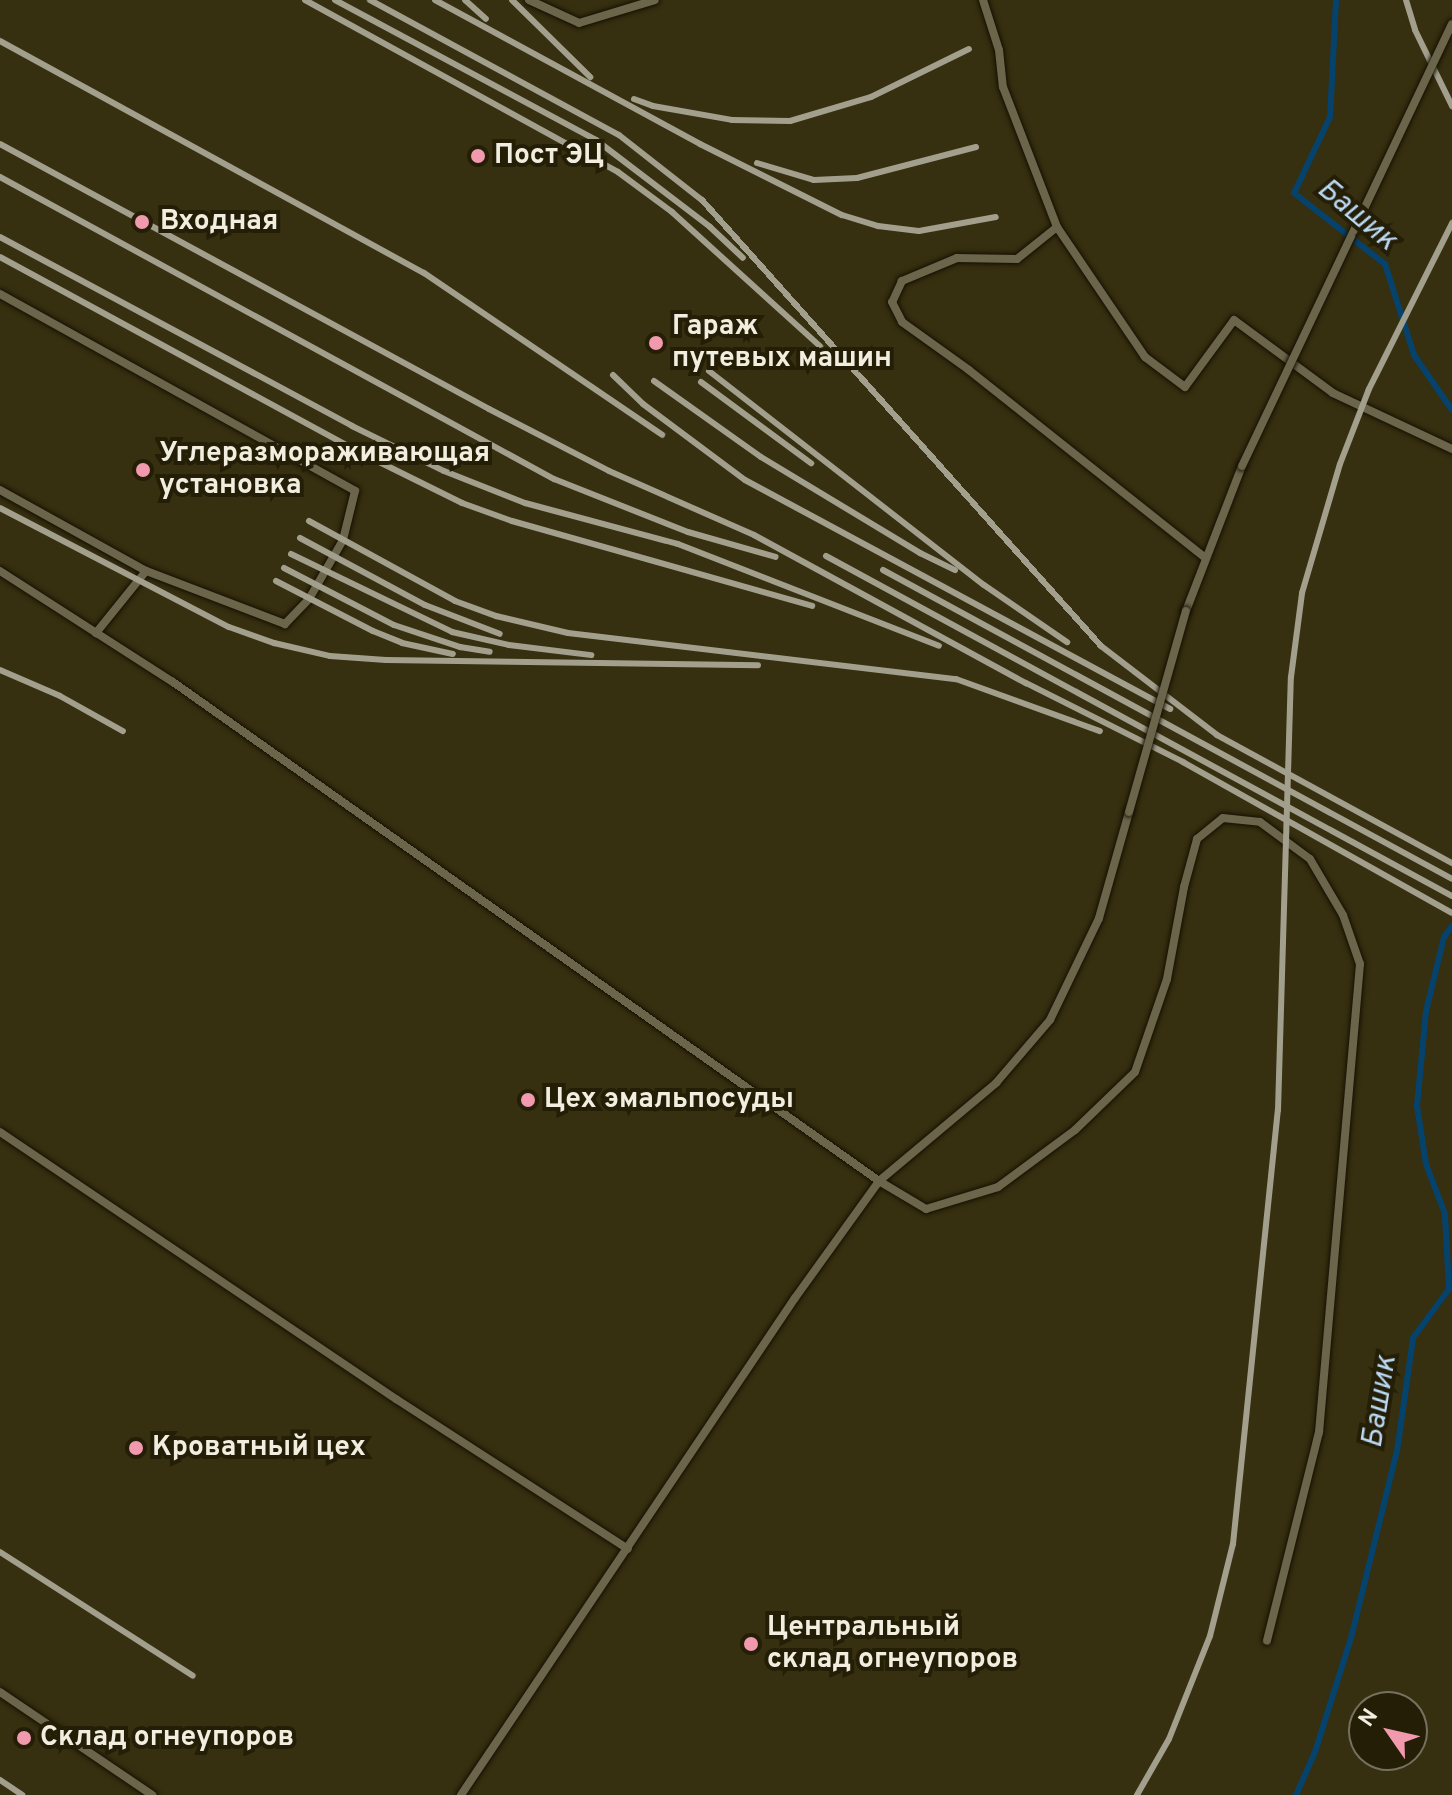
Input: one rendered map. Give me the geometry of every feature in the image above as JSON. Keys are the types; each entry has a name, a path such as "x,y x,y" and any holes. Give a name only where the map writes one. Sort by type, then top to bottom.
{"lane":[{"path":"529,0 579,23 655,0"},
{"path":"983,0 999,50 1003,87 1057,227 1145,357 1185,387 1234,320 1333,393 1448,447"},
{"path":"461,1795 786,1312 879,1181 996,1083 1050,1020 1099,918 1204,557 1242,466 1452,24"},
{"path":"1057,227 1017,259 957,258 902,281 892,302 902,322 980,379 1204,557"},
{"path":"0,294 355,491 343,540 309,599 285,624 146,571 0,490"},
{"path":"0,571 284,758 348,808 879,1181 926,1209 998,1187 1075,1130 1135,1072 1167,979 1184,887 1197,839 1223,818 1260,822 1310,859 1343,915 1360,964 1319,1432 1267,1641"},
{"path":"96,633 146,571"},
{"path":"0,1132 396,1399 628,1549"},
{"path":"0,1692 152,1795"}],"shaded area":[{"path":"0,0 1452,0 1452,1795 0,1795"}],"waterway":[{"name":"Башик","path":"1336,0 1330,117 1294,193 1385,264 1414,355 1452,410"},
{"name":"Башик","path":"1296,1795 1315,1752 1351,1638 1397,1451 1413,1338 1449,1289 1445,1214 1426,1164 1417,1106 1426,1011 1444,937 1452,926"}],"railway":[{"path":"305,0 618,172 672,212 820,346"},
{"path":"335,0 596,140 710,227 743,258"},
{"path":"370,0 619,135 702,200 1101,646 1217,735 1452,863"},
{"path":"435,0 700,144 842,215 878,226 919,231 996,217"},
{"path":"465,0 486,19"},
{"path":"512,0 590,77"},
{"path":"1406,0 1415,30 1452,106"},
{"path":"0,41 424,273 662,435"},
{"path":"634,99 653,106 732,120 790,121 871,97 969,49"},
{"path":"0,144 489,409 609,471 754,535 1026,683 1183,762 1452,913"},
{"path":"757,163 814,180 857,178 976,147"},
{"path":"0,177 554,479 688,532 776,557"},
{"path":"1137,1795 1169,1739 1210,1636 1233,1544 1278,1110 1291,677 1302,593 1340,464 1369,389 1452,223"},
{"path":"0,237 352,426 444,471 525,503 678,544 939,646"},
{"path":"0,257 359,452 462,503 512,521 812,606"},
{"path":"709,371 984,585 1067,642"},
{"path":"613,375 643,404 745,480 1170,709"},
{"path":"654,381 761,457 920,553 955,570"},
{"path":"701,382 811,463"},
{"path":"0,508 229,627 274,643 330,656 386,660 758,665"},
{"path":"309,521 455,601 496,616 568,633 956,679 1100,731"},
{"path":"300,538 425,605 500,634"},
{"path":"291,554 452,632 509,645 591,655"},
{"path":"826,556 1452,896"},
{"path":"284,568 394,625 460,647 490,652"},
{"path":"883,570 1452,879"},
{"path":"276,581 402,643 453,654"},
{"path":"0,670 60,696 123,731"},
{"path":"0,1552 193,1676"},
{"path":"0,1780 22,1795"}],"place":[{"name":"Поcт ЭЦ","path":"478,156"},
{"name":"Входная","path":"142,222"},
{"name":"Гараж путевых машин","path":"656,343"},
{"name":"Углеразмораживающая установка","path":"143,470"},
{"name":"Цех эмальпосуды","path":"528,1100"},
{"name":"Кроватный цех","path":"136,1448"},
{"name":"Центральный склад огнеупоров","path":"751,1644"},
{"name":"Склад огнеупоров","path":"24,1738"}]}
